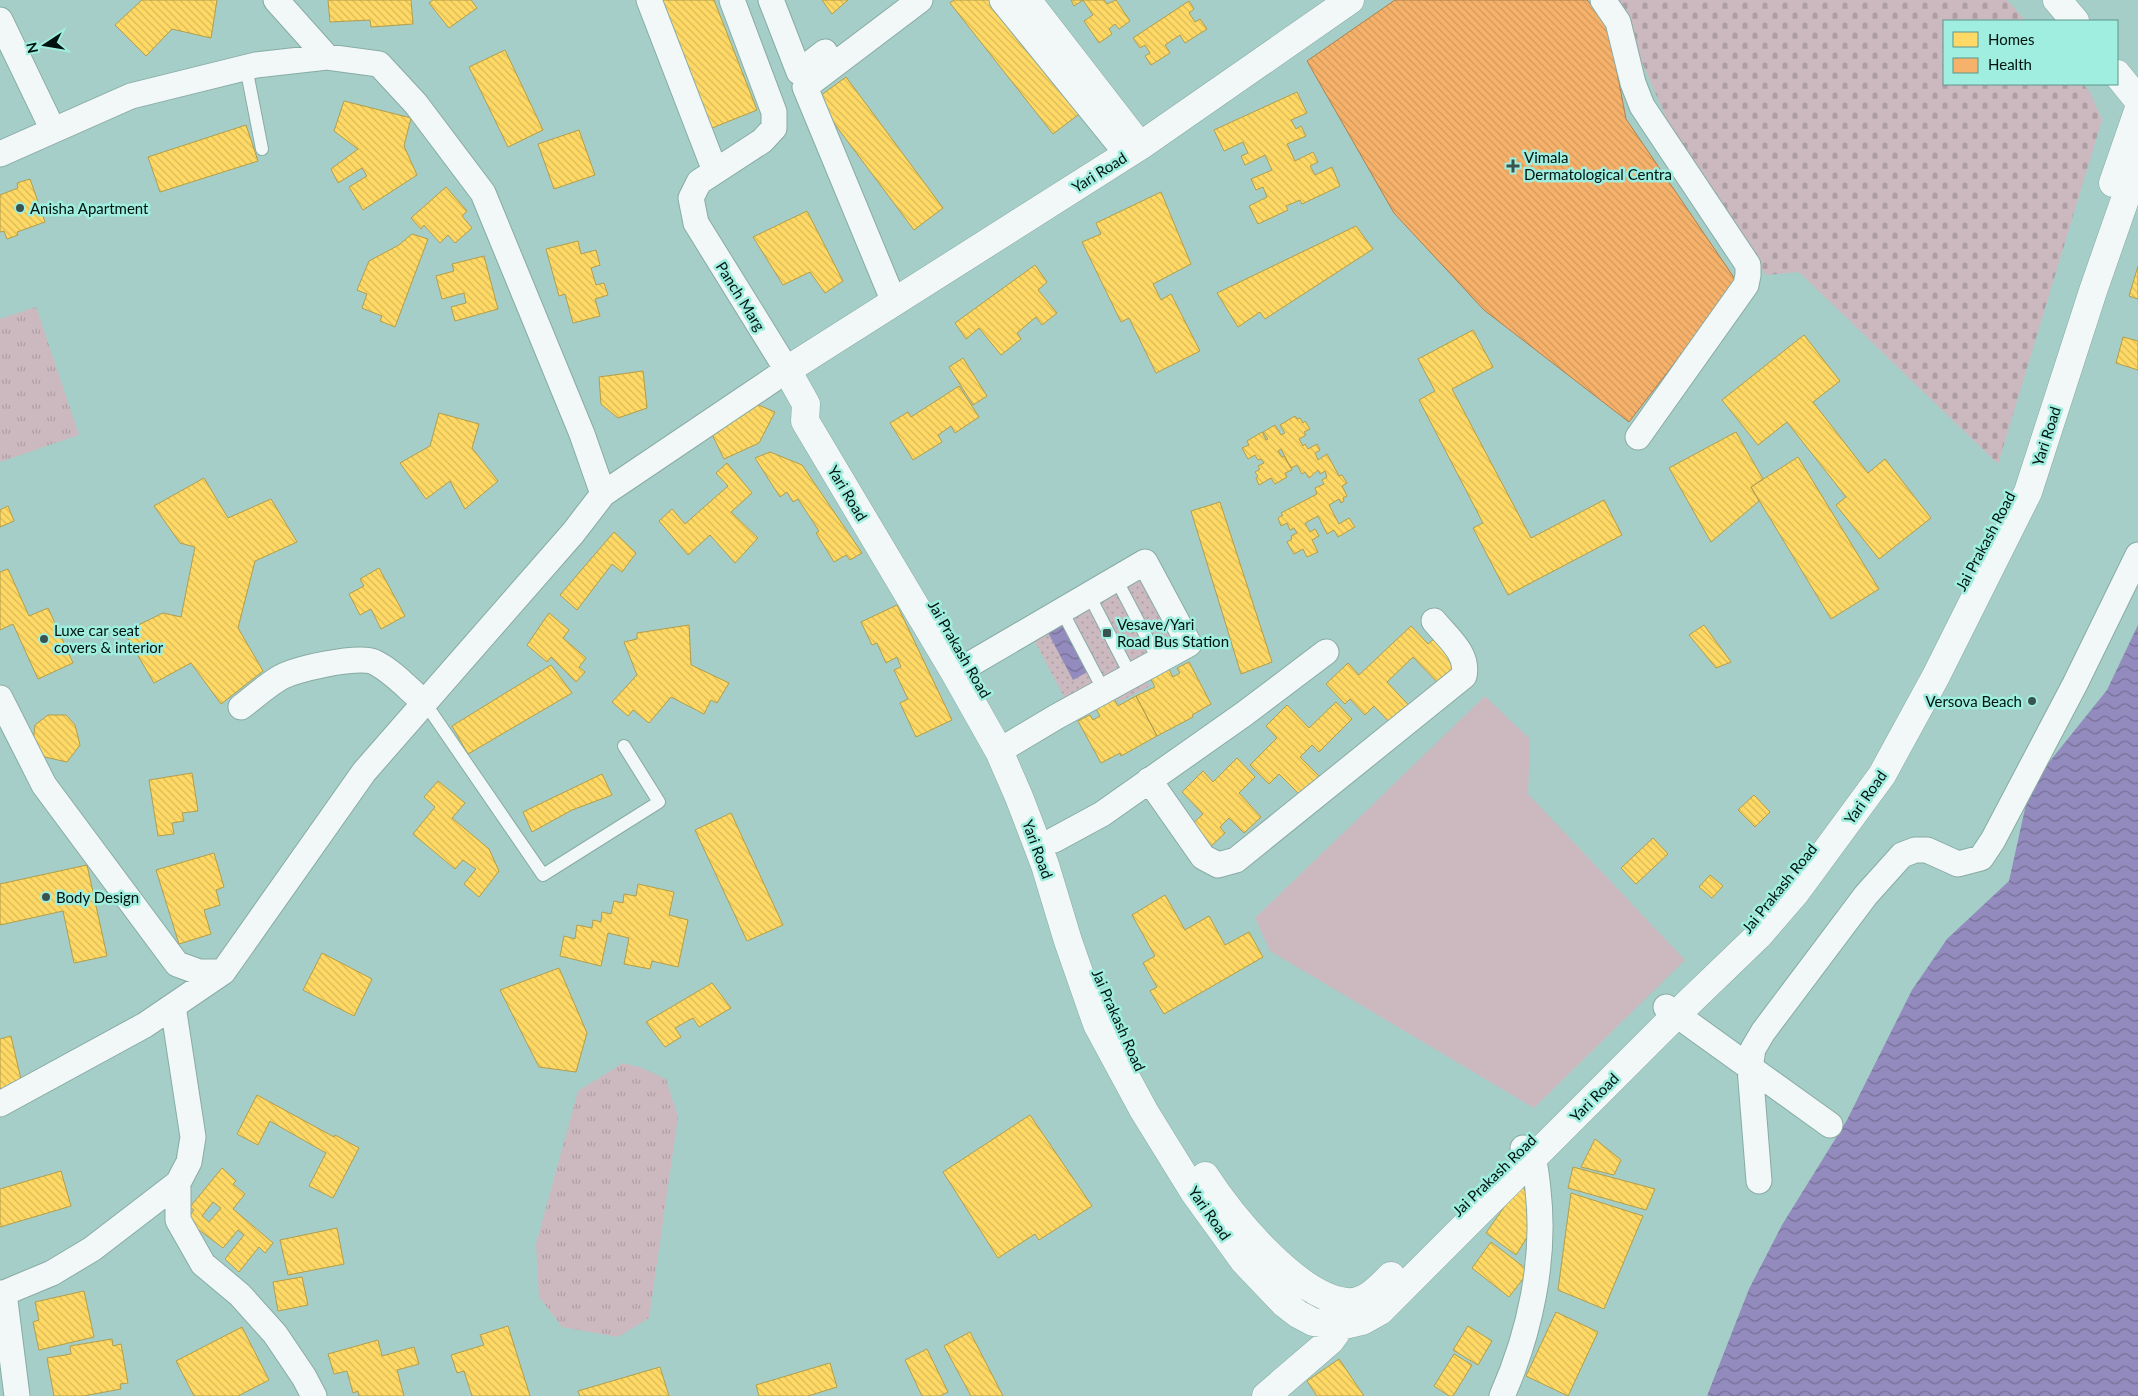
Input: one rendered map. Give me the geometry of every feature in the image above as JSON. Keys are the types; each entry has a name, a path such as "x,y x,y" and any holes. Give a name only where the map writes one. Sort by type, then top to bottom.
{"main road":[{"path":"1027,0 1133,150"},
{"path":"2058,0 2074,20"},
{"name":"Yari Road","path":"787,370 1133,150 1335,4"},
{"path":"2118,75 2138,100"},
{"name":"Jai Prakash Road","path":"787,370 806,404 819,411 963,668 1005,747 1025,769 1054,840 1101,986 1130,1050 1166,1117 1211,1186 1258,1244 1290,1273 1344,1314 1371,1296 1528,1153 1671,1011 1750,926 1789,880 1872,764 1938,629 2015,485 2102,214 2138,111"},
{"name":"Yari Road","path":"1671,1011 1758,936 1796,892 1887,766 1936,676 2028,492 2093,291 2138,162"},
{"name":"Yari Road","path":"1005,747 1019,797 1045,865 1068,941 1097,1024 1144,1111 1194,1192 1244,1261 1285,1304 1313,1322 1344,1314"},
{"path":"1266,1396 1330,1341 1344,1314"}],"street":[{"path":"276,0 327,57"},
{"path":"649,0 715,171 762,141 774,128 774,112 732,0"},
{"path":"771,0 799,72 894,0"},
{"path":"894,302 805,88 920,0"},
{"path":"1002,0 1133,150"},
{"path":"1603,0 1618,22 1632,83 1642,106 1748,265 1746,285 1638,437"},
{"path":"0,20 53,130"},
{"path":"0,154 131,96 246,67 327,57 379,64 416,104 482,193 578,425 604,494"},
{"name":"Panch Marg","path":"715,171 700,182 691,198 696,223 787,370"},
{"path":"0,1104 146,1025 224,972 364,772 573,533 604,494 787,370"},
{"path":"1759,1181 1750,1068 1754,1048 1763,1032 1866,895 1902,855 1915,850 1927,850 1958,864 1982,858 2075,684 2138,555"},
{"path":"963,668 1145,562 1189,644 1005,747"},
{"path":"1149,780 1203,857 1218,865 1236,860 1464,676 1466,666 1464,657 1434,622"},
{"path":"1054,840 1102,814 1244,714 1326,652"},
{"path":"241,707 279,678 313,667 341,661 373,662 424,703"},
{"path":"0,698 44,785 177,964 199,972 224,972"},
{"path":"17,1396 2,1293 52,1274 92,1249 178,1183 189,1162 194,1137 173,1006"},
{"path":"1671,1011 1830,1125"},
{"path":"1502,1396 1516,1366 1529,1321 1540,1244 1540,1206 1528,1153"},
{"path":"178,1183 178,1220 203,1264 240,1295 275,1334 304,1377 314,1396"}],"lane":[{"path":"246,67 262,149"},
{"path":"1116,579 1159,660"},
{"path":"1089,595 1131,676"},
{"path":"1062,611 1104,690"},
{"path":"424,703 542,875 659,802 624,746"}],"green space":[{"path":"1615,0 2007,0 2025,20 1943,20 1943,85 2084,85 2090,92 2102,120 1998,464 1799,272 1766,275 1684,159"},
{"path":"36,307 79,435 0,462 0,319"},
{"path":"1139,579 1179,655 1144,674 1150,686 1119,702 1113,691 1072,712 1032,636"},
{"path":"1485,696 1530,739 1528,794 1685,960 1534,1108 1270,951 1255,918"},
{"path":"623,1063 642,1068 666,1079 678,1117 649,1318 618,1337 562,1327 539,1297 536,1244 578,1091"}],"water":[{"path":"1066,618 1093,669 1073,680 1046,629"},
{"path":"2138,625 2138,1396 1707,1396 1749,1289 1782,1225 1847,1120 1912,990 1947,939 2009,881 2030,786 2107,690"}],"building: Homes":[{"path":"142,0 217,0 211,38 172,29 146,56 115,25"},
{"path":"328,0 411,0 413,24 371,27 370,20 330,22"},
{"path":"433,0 471,0 477,8 449,28 429,3"},
{"path":"657,0 714,0 757,110 707,130"},
{"path":"822,0 848,0 832,14"},
{"path":"954,0 996,0 1083,111 1053,134 950,3"},
{"path":"1071,0 1083,0 1074,6"},
{"path":"1083,0 1104,0 1107,4 1116,0 1130,21 1119,29 1115,24 1109,29 1112,34 1099,43 1084,21 1093,15"},
{"path":"1189,1 1194,9 1189,13 1195,22 1200,19 1207,29 1185,43 1180,35 1165,45 1170,53 1151,65 1145,56 1150,53 1145,45 1140,48 1133,38"},
{"path":"505,50 543,130 508,147 469,67"},
{"path":"846,77 943,208 914,230 816,99"},
{"path":"1297,92 1307,113 1291,120 1296,129 1301,126 1306,136 1287,144 1295,161 1313,152 1318,162 1310,166 1315,175 1332,167 1340,186 1302,204 1300,200 1286,206 1288,210 1258,224 1249,206 1267,197 1263,187 1256,190 1251,179 1272,170 1265,155 1245,165 1241,156 1248,153 1243,142 1224,151 1214,130"},
{"path":"344,101 411,118 404,146 417,175 363,210 349,187 367,176 362,168 338,183 331,169 358,149 334,131"},
{"path":"246,125 258,161 160,192 148,157"},
{"path":"579,130 595,175 554,189 538,144"},
{"name":"Anisha Apartment","path":"30,179 45,222 17,232 18,235 7,239 4,231 0,232 0,195 18,188 17,183"},
{"path":"446,187 467,211 462,216 472,228 455,243 448,235 440,243 424,225 421,229 411,218"},
{"path":"1161,192 1191,264 1153,284 1161,300 1171,294 1200,351 1156,373 1129,318 1121,322 1082,242 1101,234 1096,223"},
{"path":"807,211 843,281 825,293 810,272 783,285 753,237"},
{"path":"1356,226 1373,249 1265,319 1260,312 1238,327 1217,293"},
{"path":"412,234 428,239 395,327 380,321 382,316 362,308 367,294 357,290 369,261 399,245"},
{"path":"578,241 581,254 596,250 600,265 591,268 596,285 604,283 608,295 595,299 600,316 573,323 565,294 559,296 546,249"},
{"path":"484,256 498,309 455,321 451,307 466,303 464,293 442,299 436,276 454,271 452,264"},
{"path":"1035,265 1047,282 1038,290 1057,313 1042,325 1036,317 1017,333 1021,339 1001,355 979,328 966,339 955,323"},
{"path":"2138,266 2138,299 2129,296"},
{"path":"1473,330 1493,367 1452,389 1531,538 1604,500 1622,535 1508,595 1473,528 1483,523 1419,400 1435,391 1418,359"},
{"path":"1804,335 1840,381 1813,402 1868,473 1885,459 1931,518 1879,559 1836,505 1846,497 1787,422 1758,445 1722,400"},
{"path":"2123,337 2138,341 2138,370 2116,363"},
{"path":"963,358 987,396 973,405 949,367"},
{"path":"643,371 647,408 618,418 601,404 599,377"},
{"path":"959,386 979,417 955,433 951,426 938,435 942,442 913,460 890,423 908,412 911,417"},
{"path":"756,404 775,412 759,443 724,459 707,424"},
{"path":"439,413 479,424 472,448 498,481 465,509 450,481 426,499 400,463 430,446"},
{"path":"1295,416 1297,419 1300,418 1303,423 1305,421 1310,429 1304,432 1306,435 1299,439 1303,446 1305,444 1308,449 1317,444 1320,450 1315,453 1318,460 1327,454 1339,476 1342,475 1347,483 1342,486 1347,496 1343,498 1344,501 1341,503 1339,499 1329,505 1339,524 1349,518 1355,527 1338,537 1334,530 1327,534 1318,516 1305,523 1310,532 1315,529 1319,536 1312,540 1318,552 1307,557 1303,549 1294,554 1287,542 1292,539 1291,536 1297,533 1294,528 1290,530 1287,523 1281,526 1278,518 1283,515 1281,513 1317,494 1315,488 1324,484 1322,480 1327,477 1325,471 1320,474 1318,470 1309,478 1305,472 1302,474 1297,465 1291,468 1281,449 1278,451 1282,457 1284,456 1292,470 1285,473 1287,477 1275,484 1271,478 1259,485 1256,478 1258,476 1255,472 1260,469 1258,466 1264,463 1261,459 1258,460 1255,455 1248,459 1242,448 1249,445 1247,441 1262,432 1266,440 1268,439 1263,432 1275,425 1281,435 1285,433 1280,425"},
{"path":"1736,432 1763,479 1751,487 1759,501 1711,542 1669,468"},
{"path":"770,452 802,465 862,553 850,560 846,555 834,562 816,533 819,531 798,499 793,502 787,492 780,497 755,458"},
{"path":"1798,457 1879,589 1831,619 1751,487"},
{"path":"727,463 752,493 731,512 758,538 735,563 710,535 688,555 659,521 672,509 685,524 728,486 716,473"},
{"path":"204,478 228,518 271,499 297,542 255,561 238,628 263,671 221,704 191,663 154,683 124,632 163,613 181,617 195,547 180,543 154,506"},
{"path":"1220,502 1272,662 1241,674 1191,511"},
{"path":"8,506 14,521 0,527 0,510"},
{"path":"614,532 636,553 622,572 612,564 577,610 560,595"},
{"path":"379,568 405,616 381,629 371,609 360,615 349,594 364,586 360,579"},
{"path":"8,569 29,616 48,608 73,663 38,679 13,624 0,630 0,572"},
{"path":"897,605 952,720 916,737 900,703 908,699 894,670 901,667 897,657 886,663 877,643 872,645 861,622"},
{"path":"549,613 569,630 563,638 586,658 579,667 585,672 576,682 551,657 547,662 527,645"},
{"path":"689,625 691,665 729,683 717,703 711,700 704,714 671,697 649,723 633,710 628,716 612,702 637,675 624,642 637,639 637,633"},
{"path":"1704,625 1731,662 1716,668 1689,635"},
{"path":"1411,626 1428,644 1434,639 1459,666 1440,685 1413,657 1387,682 1414,711 1396,729 1374,706 1365,715 1350,699 1345,704 1326,684 1348,663 1359,675"},
{"path":"1189,662 1211,704 1192,715 1193,717 1157,736 1136,696 1155,687 1148,674 1166,664 1173,677 1180,673 1177,668"},
{"path":"551,665 572,693 468,754 452,726"},
{"path":"1111,693 1118,706 1136,696 1157,736 1121,756 1120,753 1101,763 1078,721 1090,715 1093,720 1100,716 1093,703"},
{"path":"1336,702 1352,719 1319,752 1312,745 1300,757 1319,776 1300,795 1279,774 1269,784 1250,765 1277,738 1266,726 1287,705 1309,728"},
{"path":"48,715 66,715 75,725 80,745 67,762 45,757 33,744 35,725"},
{"path":"1237,758 1255,777 1239,793 1261,817 1244,833 1229,818 1220,827 1225,833 1208,849 1188,828 1203,814 1182,792 1203,771 1213,782"},
{"path":"192,773 198,811 182,813 184,821 172,823 174,834 158,836 149,780"},
{"path":"602,774 612,795 572,810 532,832 523,812"},
{"path":"438,781 465,803 452,818 489,849 499,871 479,897 464,884 476,869 463,860 455,869 413,834 435,807 424,797"},
{"path":"1754,795 1770,812 1755,827 1738,810"},
{"path":"731,813 783,925 747,941 695,830"},
{"path":"1653,838 1668,854 1636,884 1621,868"},
{"path":"214,853 224,887 216,890 220,905 204,910 211,934 179,944 156,870"},
{"path":"87,865 107,956 74,963 63,911 0,925 0,884"},
{"path":"1710,875 1723,886 1712,898 1699,887"},
{"path":"638,884 674,892 669,915 688,920 678,967 652,961 650,969 624,964 629,938 608,933 601,966 560,956 564,936 575,939 577,925 592,928 593,920 601,922 602,912 611,914 614,901 623,903 624,894 636,896"},
{"path":"1165,895 1185,930 1209,916 1225,945 1249,932 1263,957 1164,1014 1150,991 1157,987 1143,963 1155,956 1132,915"},
{"path":"322,953 372,979 354,1016 303,990"},
{"path":"559,968 587,1033 576,1072 539,1067 500,990"},
{"path":"712,983 731,1008 699,1027 693,1018 675,1028 681,1037 665,1047 646,1022"},
{"path":"11,1036 22,1084 0,1089 0,1039"},
{"path":"257,1095 334,1137 335,1135 359,1148 333,1198 309,1186 326,1153 270,1121 258,1145 237,1134"},
{"path":"1030,1115 1092,1206 1039,1240 1035,1234 998,1258 943,1172"},
{"path":"1595,1139 1621,1160 1614,1175 1581,1167"},
{"path":"1573,1167 1655,1189 1646,1210 1568,1188"},
{"path":"222,1168 236,1181 233,1184 245,1194 233,1209 273,1243 265,1253 259,1247 239,1272 225,1259 244,1235 238,1230 223,1248 186,1220 194,1210 190,1207","holes":["213,1202 221,1208 209,1222 202,1216"]},
{"path":"61,1171 71,1206 0,1227 0,1189"},
{"path":"1521,1183 1539,1218 1516,1255 1486,1233"},
{"path":"1571,1193 1643,1216 1604,1309 1558,1290"},
{"path":"337,1228 344,1264 288,1275 280,1240"},
{"path":"1491,1242 1529,1271 1509,1297 1472,1268"},
{"path":"302,1277 308,1305 278,1311 273,1282"},
{"path":"84,1291 94,1337 39,1350 33,1322 39,1320 35,1302"},
{"path":"1556,1312 1598,1332 1568,1396 1526,1376"},
{"path":"508,1326 530,1396 472,1396 464,1371 457,1373 451,1355 484,1345 480,1335"},
{"path":"1468,1326 1492,1341 1478,1365 1453,1350"},
{"path":"242,1327 269,1380 238,1396 194,1396 176,1361"},
{"path":"970,1332 1003,1396 971,1396 944,1346"},
{"path":"112,1339 113,1346 121,1344 128,1383 120,1384 121,1389 83,1396 54,1396 47,1358 71,1354 70,1346"},
{"path":"378,1340 382,1356 414,1347 419,1364 397,1370 404,1396 359,1396 358,1391 353,1393 347,1371 334,1374 328,1354"},
{"path":"927,1349 948,1392 940,1396 922,1396 905,1360"},
{"path":"1454,1354 1472,1365 1453,1396 1449,1396 1434,1386"},
{"path":"1339,1359 1364,1396 1317,1396 1307,1381"},
{"path":"830,1363 837,1387 808,1396 759,1396 756,1385"},
{"path":"660,1367 669,1396 580,1396 578,1391"}],"building: Health":[{"name":"Vimala Dermatological Centra","path":"1395,0 1587,0 1608,25 1626,119 1737,282 1629,422 1484,310 1394,213 1307,61"}],"place":[{"name":"Vimala Dermatological Centra","path":"1513,166"},
{"name":"Anisha Apartment","path":"20,208"},
{"name":"Vesave/Yari Road Bus Station","path":"1107,633"},
{"name":"Luxe car seat covers & interior","path":"44,639"},
{"name":"Versova Beach","path":"2032,701"},
{"name":"Body Design","path":"46,897"}]}
